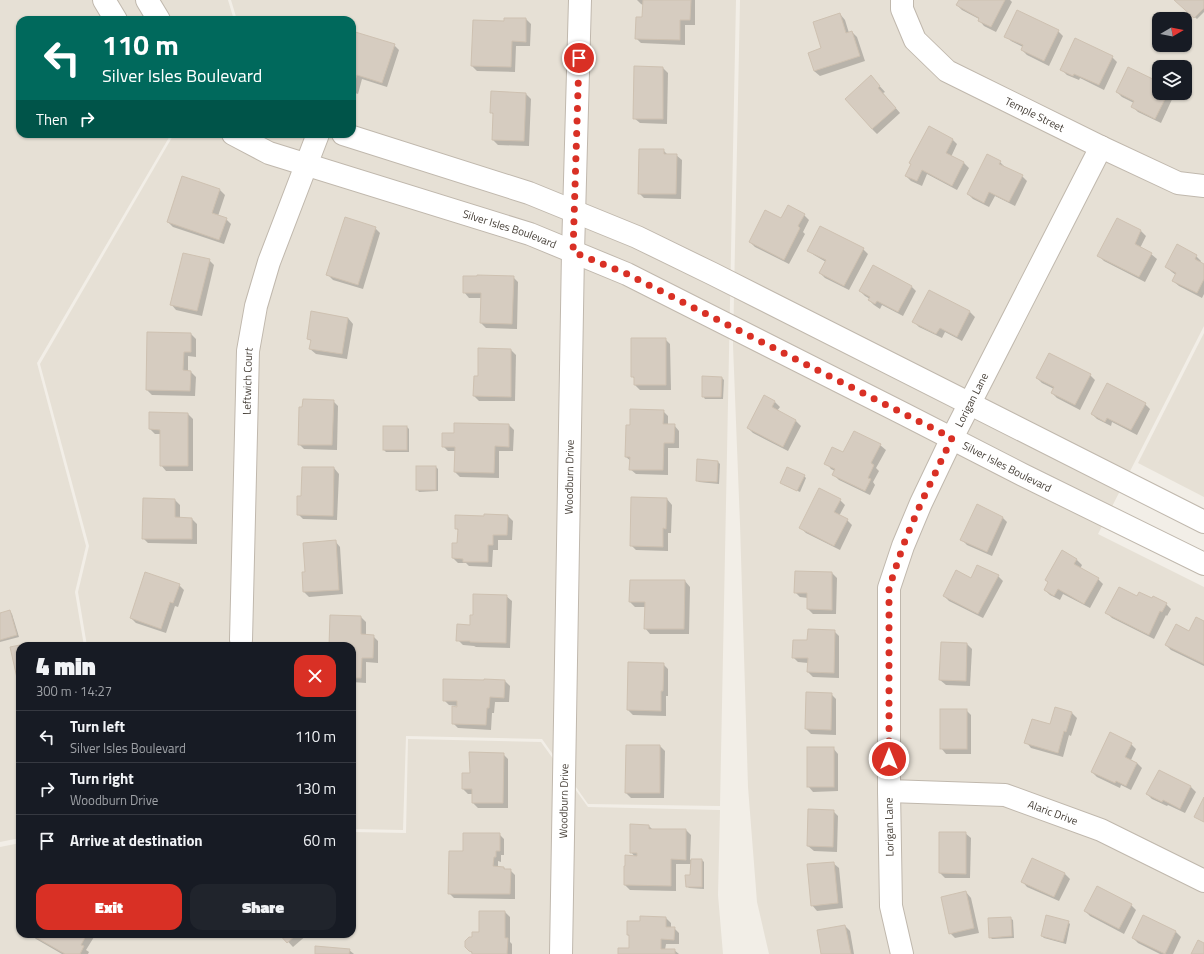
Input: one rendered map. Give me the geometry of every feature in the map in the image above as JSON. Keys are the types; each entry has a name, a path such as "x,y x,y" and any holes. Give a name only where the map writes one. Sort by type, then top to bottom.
{"street":[{"path":"104,0 114,16"},
{"path":"147,0 157,16"},
{"name":"Woodburn Drive","path":"561,954 573,252 580,0"},
{"name":"Temple Street","path":"902,0 902,9 915,40 947,71 1178,183 1204,186"},
{"name":"Silver Isles Boulevard","path":"241,138 269,153 530,234 627,274 1023,475 1204,564"},
{"name":"Leftwich Court","path":"241,640 248,351 256,306 269,262 317,138"},
{"path":"356,138 529,193 637,237 971,403 1204,522"},
{"name":"Lorigan Lane","path":"902,954 891,906 889,790 889,588 909,531 952,438 1101,147"},
{"name":"Alaric Drive","path":"889,790 1005,795 1102,830 1204,882"}],"shaded area":[{"path":"0,0 228,0 233,16 16,16 16,138 169,138 37,363 86,546 75,592 83,642 16,642 16,839 0,842"},
{"path":"231,0 736,0 720,806 588,804 542,739 406,736 403,830 356,829 356,642 86,642 78,592 89,546 40,364 172,138 356,138 356,16 236,16"},
{"path":"740,0 1204,0 1204,326 1098,534 1204,587 1204,954 769,954 757,902 748,787 733,345"},
{"path":"1204,333 1204,497 1138,463"},
{"path":"408,739 541,742 588,807 720,810 718,895 723,954 0,954 0,847 16,844 16,938 356,938 356,832 406,833"}],"building":[{"path":"643,0 691,0 690,20 680,20 680,40 635,39 636,17 642,17"},
{"path":"959,0 1005,0 991,27 978,21 979,18 956,5"},
{"path":"1174,0 1204,0 1204,8 1194,18 1192,16 1192,12 1187,12"},
{"path":"1017,10 1059,30 1044,61 1021,50 1023,45 1004,37"},
{"path":"840,13 846,33 852,31 860,56 814,71 808,53 821,48 813,22"},
{"path":"504,18 526,18 526,42 512,41 511,67 471,66 473,20 504,21"},
{"path":"356,32 395,44 382,83 357,75 356,78"},
{"path":"1075,38 1113,56 1099,85 1074,74 1073,76 1060,70"},
{"path":"634,66 663,67 663,119 633,119"},
{"path":"1128,67 1152,79 1152,100 1164,100 1155,119 1131,107 1134,101 1116,92"},
{"path":"871,75 880,86 878,88 896,108 872,129 845,99"},
{"path":"491,91 526,93 524,141 492,140 493,113 490,113"},
{"path":"929,126 953,139 946,153 964,162 952,186 922,170 917,181 905,176 911,164 909,163"},
{"path":"639,149 664,149 664,154 677,154 676,194 638,194"},
{"path":"987,154 1001,161 999,164 1023,175 1009,202 989,192 984,203 967,194"},
{"path":"182,176 220,189 212,213 227,218 219,240 167,222"},
{"path":"788,205 805,214 798,226 800,228 784,260 749,242 765,210 781,218"},
{"path":"345,217 376,227 358,285 326,275"},
{"path":"1117,218 1141,230 1135,244 1152,253 1139,277 1097,256"},
{"path":"820,226 864,248 844,286 819,273 826,260 807,251"},
{"path":"1177,244 1197,255 1195,259 1204,264 1204,279 1197,293 1172,281 1176,273 1165,267"},
{"path":"183,253 210,259 197,311 170,305"},
{"path":"873,265 912,286 898,312 877,301 875,304 868,300 870,297 859,291"},
{"path":"463,276 514,276 512,324 480,323 481,293 463,293"},
{"path":"929,290 970,311 957,337 940,328 936,334 912,322"},
{"path":"311,311 348,318 342,354 309,349 311,340 307,339"},
{"path":"147,332 191,333 191,352 184,352 183,370 191,371 190,391 146,390"},
{"path":"631,338 666,338 666,385 634,385 634,377 631,377"},
{"path":"478,348 511,349 511,397 473,396 474,376 478,376"},
{"path":"1049,353 1091,374 1075,405 1051,393 1054,387 1036,378"},
{"path":"702,376 722,377 721,397 702,397"},
{"path":"1107,383 1146,403 1131,430 1107,418 1105,422 1091,414"},
{"path":"764,395 775,401 772,407 796,420 783,447 747,428"},
{"path":"303,399 334,400 332,445 298,445 299,407 302,407"},
{"path":"630,409 664,410 663,424 675,424 674,443 664,443 663,470 629,470 630,457 625,457 626,425 630,425"},
{"path":"149,412 188,413 188,466 160,466 160,430 149,429"},
{"path":"454,423 509,424 509,447 495,446 494,473 454,472 455,447 442,447 442,433 454,433"},
{"path":"383,426 407,426 407,450 383,450"},
{"path":"854,431 881,444 871,463 874,465 868,478 871,479 865,491 832,475 835,469 824,464 832,447 843,452"},
{"path":"697,459 718,461 717,482 696,481"},
{"path":"416,466 436,466 436,490 416,490"},
{"path":"302,467 334,467 333,516 297,515 297,496 301,496"},
{"path":"787,467 805,475 797,491 780,483"},
{"path":"819,488 841,499 834,512 848,519 834,546 799,528"},
{"path":"631,497 667,498 666,529 663,528 663,547 630,546"},
{"path":"143,498 175,499 175,517 192,518 192,539 142,539"},
{"path":"977,504 1003,517 987,552 960,540"},
{"path":"484,514 508,515 507,535 493,535 493,545 488,545 488,562 463,562 463,559 452,558 452,543 457,543 458,529 455,529 455,515 484,516"},
{"path":"336,540 339,590 303,592 302,572 305,572 303,543"},
{"path":"1062,550 1077,559 1074,564 1099,578 1084,604 1058,589 1054,596 1044,590 1048,582 1045,580"},
{"path":"977,565 999,575 978,614 943,596 956,570 971,578"},
{"path":"795,571 832,572 832,610 807,609 807,593 794,593"},
{"path":"145,572 180,584 173,603 170,602 161,629 130,618"},
{"path":"630,580 685,580 684,629 644,629 645,602 629,602"},
{"path":"1119,587 1137,596 1139,592 1152,598 1153,596 1167,603 1162,612 1160,611 1149,635 1105,613"},
{"path":"473,594 507,595 506,643 456,641 457,624 470,625 470,615 473,615"},
{"path":"10,610 17,635 0,640 0,613"},
{"path":"330,615 361,616 361,634 374,635 373,658 362,658 361,678 356,678 356,642 329,642"},
{"path":"1196,617 1204,621 1204,664 1165,645 1176,624 1189,631"},
{"path":"808,629 835,630 834,673 807,672 808,658 792,658 793,640 807,640"},
{"path":"941,642 967,643 966,681 939,680"},
{"path":"16,646 16,674 10,647"},
{"path":"628,662 664,663 663,691 661,691 661,711 627,710"},
{"path":"443,679 505,680 504,698 490,697 489,708 487,708 486,725 452,724 452,706 457,707 457,701 443,701"},
{"path":"806,692 832,693 831,730 805,729"},
{"path":"1055,707 1072,712 1066,732 1064,731 1058,753 1024,743 1032,719 1050,724"},
{"path":"940,709 967,709 967,749 940,749"},
{"path":"1110,732 1132,743 1125,757 1137,763 1126,786 1116,781 1115,783 1091,772"},
{"path":"626,745 660,745 660,793 625,793"},
{"path":"807,747 834,747 834,787 807,787"},
{"path":"469,752 504,753 503,803 472,803 472,789 462,789 462,773 470,773"},
{"path":"1159,770 1191,786 1180,809 1163,800 1162,802 1146,794"},
{"path":"1204,797 1204,822 1194,817"},
{"path":"808,809 834,810 833,847 807,846"},
{"path":"630,824 649,825 649,829 686,829 686,860 671,859 671,886 624,885 625,855 637,856 637,853 630,853"},
{"path":"939,832 966,832 966,874 939,873"},
{"path":"463,833 500,833 500,851 496,851 493,866 511,869 510,894 448,894 449,851 463,851"},
{"path":"1032,858 1065,873 1054,897 1021,882"},
{"path":"691,859 702,859 702,887 686,887 685,875 690,875"},
{"path":"834,862 838,903 811,906 807,864"},
{"path":"1097,886 1132,904 1119,929 1084,911"},
{"path":"966,891 974,928 949,934 941,897"},
{"path":"479,911 505,911 505,938 508,938 507,954 472,954 472,952 465,947 465,941 469,937 472,937 472,932 479,932"},
{"path":"1046,915 1069,921 1063,942 1041,936"},
{"path":"1143,915 1176,931 1165,954 1132,938"},
{"path":"640,916 666,917 666,927 675,927 674,940 661,939 661,949 675,949 675,954 618,954 618,948 629,948 627,921 640,921"},
{"path":"1011,917 1012,936 989,938 988,918"},
{"path":"845,925 851,954 821,954 817,930"},
{"path":"37,938 85,938 81,945 84,946 80,954 65,954"},
{"path":"283,938 293,938 287,943"},
{"path":"1198,940 1204,943 1204,954 1191,954"},
{"path":"315,946 350,949 349,954 315,954"}],"route":[{"path":"579,58 573,252 627,274 697,308 952,438 909,531 889,588 889,759"}]}
